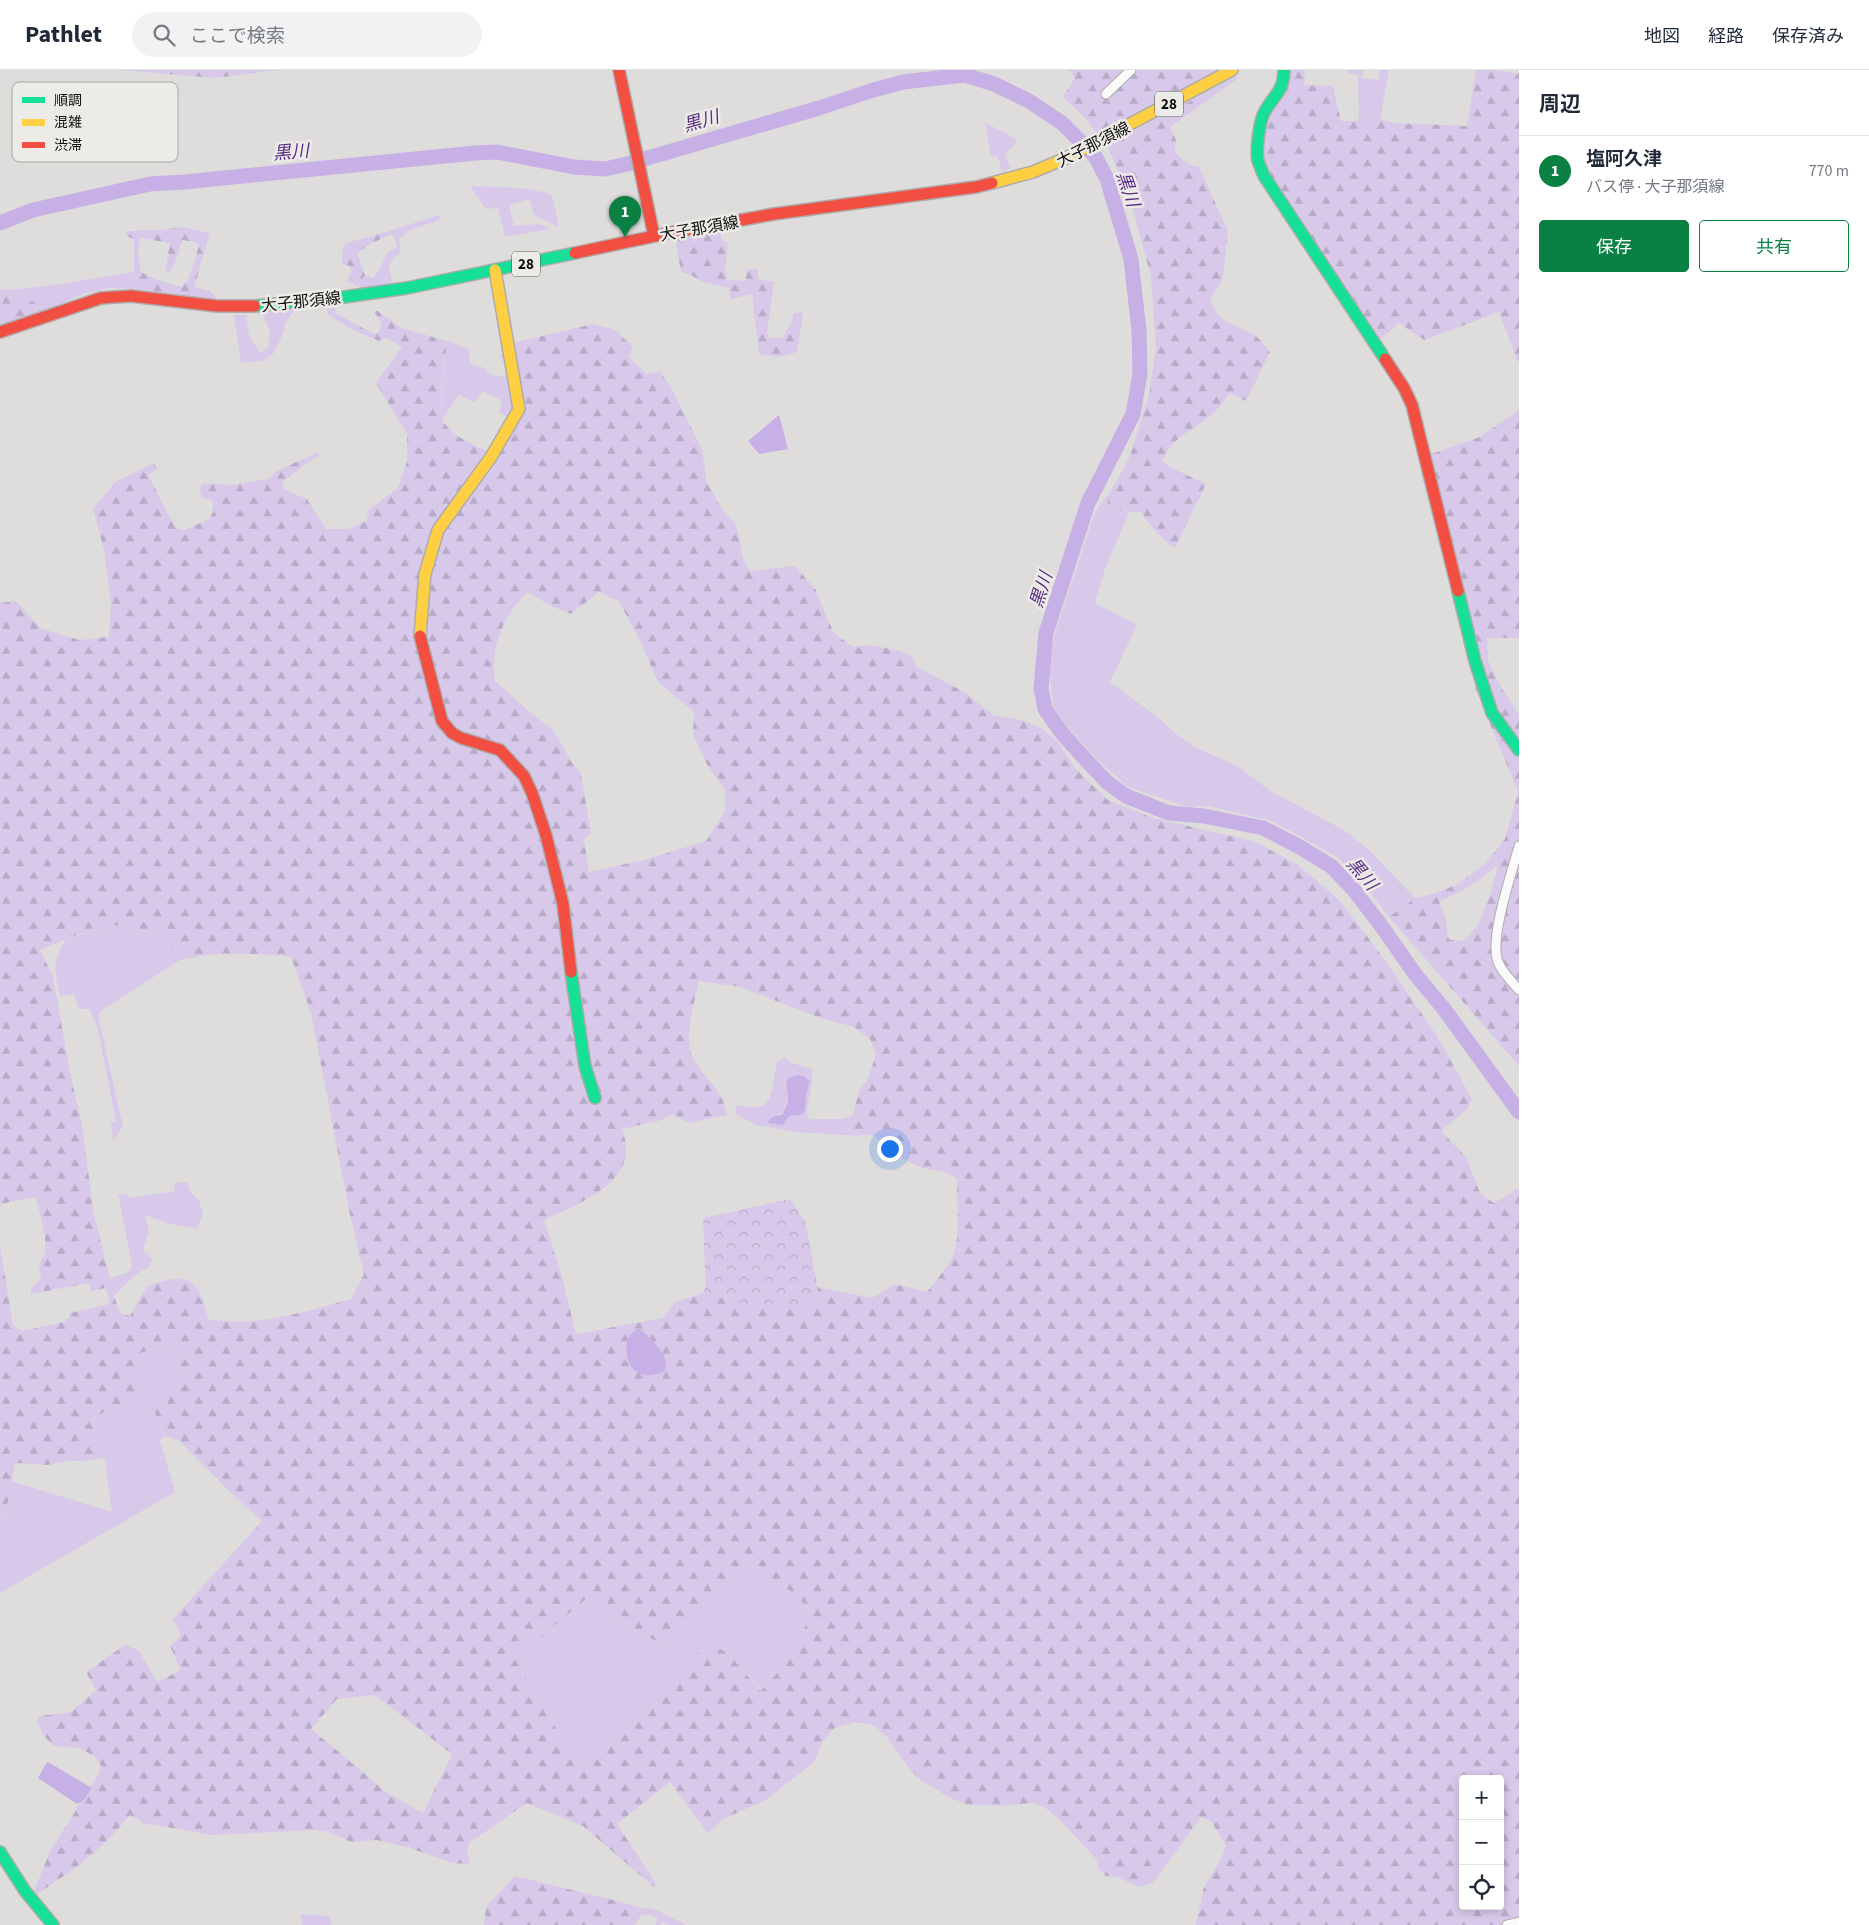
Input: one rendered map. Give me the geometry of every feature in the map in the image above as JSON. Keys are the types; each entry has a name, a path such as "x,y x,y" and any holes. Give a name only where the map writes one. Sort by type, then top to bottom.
{"street":[{"path":"619,70 654,236"},
{"path":"1106,94 1131,70"},
{"name":"大子那須線","path":"0,332 101,298 131,296 216,306 243,307 407,288 654,236 774,214 976,187 1015,177 1052,164 1106,138 1232,70"},
{"path":"1284,70 1281,89 1264,112 1260,123 1258,160 1277,198 1326,268 1399,381 1412,405 1457,592 1480,677 1492,713 1519,750"},
{"path":"494,270 520,409 491,457 438,530 425,574 420,635 442,721 446,728 461,738 500,750 524,776 537,805 563,904 576,1017 595,1098"},
{"path":"1519,846 1495,950 1498,964 1519,990"},
{"path":"0,1852 25,1891 53,1925"},
{"path":"1507,1925 1519,1922"}],"green space":[{"path":"121,70 278,70 215,78"},
{"path":"1069,70 1222,70 1098,135 1085,118 1063,97 1075,78"},
{"path":"1286,70 1305,70 1304,85 1333,86 1341,121 1357,121 1359,116 1395,123 1467,126 1476,70 1496,70 1519,74 1519,365 1499,312 1424,340 1399,323 1377,342 1260,160 1266,112"},
{"path":"1347,70 1363,70 1362,78 1378,80 1380,70 1389,70 1380,120 1359,116 1358,75 1347,73"},
{"path":"1237,76 1237,79 1170,127 1176,140 1175,151 1180,158 1193,166 1199,167 1228,231 1223,278 1210,299 1212,304 1221,317 1253,334 1270,352 1246,401 1230,393 1219,408 1199,425 1180,437 1166,453 1163,461 1172,468 1206,484 1175,548 1156,531 1141,512 1120,511 1108,504 1107,496 1130,456 1149,395 1156,347 1151,276 1130,199 1107,145"},
{"path":"985,123 1016,140 1016,143 1005,154 1010,166 1009,169 1002,172 998,157 991,156"},
{"path":"470,186 522,188 552,195 559,227 534,215 529,199 509,205 514,226 539,224 550,229 505,237 498,208 486,209"},
{"path":"439,215 440,220 410,230 399,239 401,252 390,264 392,281 374,288 357,286 365,275 373,278 381,267 386,254 398,246 393,235 389,235 389,231"},
{"path":"182,227 210,233 194,287 210,291 218,300 135,289 131,280 134,272 134,239 126,236 127,231","holes":["140,238 170,243 165,271 170,272 182,240 195,242 199,246 188,280 181,287 155,279 141,272 138,253"]},
{"path":"389,231 389,235 357,253 365,275 357,286 347,281 351,272 350,266 342,264 343,248 347,243"},
{"path":"720,231 722,241 728,242 725,272 727,280 745,281 748,269 758,269 758,279 774,282 767,333 770,338 782,338 790,325 794,313 803,312 797,352 780,357 759,354 752,294 731,299 729,288 702,282 693,276 681,272 676,244 678,239"},
{"path":"134,272 131,280 135,289 109,288 83,294 38,314 33,302 8,290 53,285"},
{"path":"0,289 8,290 34,302 38,314 0,326"},
{"path":"335,307 337,314 374,334 379,331 382,325 374,311 378,311 401,328 447,341 442,393 443,420 450,430 469,443 488,451 516,408 509,361 500,358 503,352 516,342 593,324 615,330 633,347 629,357 646,374 660,371 672,389 702,450 707,483 722,509 736,525 743,558 750,571 795,566 816,590 834,633 853,647 871,645 901,651 912,657 917,667 964,692 993,715 1024,721 1043,729 1057,741 1076,769 1108,800 1153,818 1253,841 1297,864 1338,899 1377,949 1437,1036 1472,1099 1467,1109 1441,1131 1466,1157 1480,1193 1494,1203 1519,1188 1519,1925 1196,1925 1204,1887 1221,1859 1226,1846 1211,1821 1201,1817 1153,1883 1138,1887 1118,1877 1106,1876 1098,1869 1097,1860 1058,1818 1044,1807 1031,1803 1002,1806 969,1805 950,1798 919,1779 886,1736 873,1725 856,1722 835,1728 823,1741 814,1762 766,1800 723,1819 708,1833 670,1782 617,1824 657,1885 654,1887 583,1826 527,1803 469,1843 467,1852 470,1863 468,1864 452,1863 410,1848 377,1840 351,1842 329,1832 316,1830 212,1835 144,1823 130,1815 86,1859 37,1894 34,1891 50,1851 97,1777 101,1766 94,1756 80,1748 54,1746 44,1736 37,1723 39,1716 71,1712 96,1690 86,1672 125,1645 138,1650 158,1682 181,1670 170,1646 181,1635 173,1619 262,1521 229,1491 179,1440 165,1436 157,1427 155,1408 180,1387 178,1371 183,1342 151,1349 136,1355 139,1393 125,1403 94,1417 103,1458 82,1462 74,1460 47,1465 15,1463 0,1530 0,1246 13,1325 22,1331 64,1322 69,1318 70,1313 110,1304 106,1288 91,1291 89,1283 31,1294 31,1288 41,1279 39,1266 45,1252 45,1237 36,1197 0,1204 0,603 16,601 40,628 79,640 109,637 111,604 104,550 93,509 115,482 153,463 158,469 148,475 175,527 184,530 209,519 213,512 212,500 203,498 199,490 202,483 231,485 269,479 278,470 317,453 320,454 282,482 285,490 307,499 326,529 348,529 368,520 367,511 398,488 407,461 407,434 376,383 402,347 386,338 379,341 351,329 327,314 327,309","holes":["527,592 551,606 571,614 599,592 619,601 642,645 658,682 694,712 693,734 706,763 725,790 725,811 706,841 644,860 589,872 584,839 591,833 581,774 570,760 554,731 495,681 495,656 500,633 511,612","114,925 163,935 180,960 208,955 235,954 291,957 311,1013 350,1215 364,1274 351,1299 316,1309 262,1320 244,1322 208,1319 203,1301 196,1287 183,1279 175,1279 149,1286 130,1316 120,1313 93,1210 83,1130 69,1067 53,976 40,950 71,937","699,981 740,987 823,1019 854,1027 870,1039 876,1055 867,1081 859,1090 853,1115 843,1119 844,1124 857,1134 873,1135 905,1160 922,1168 945,1172 957,1179 958,1226 953,1257 927,1292 895,1284 872,1298 807,1285 707,1283 704,1292 674,1303 663,1318 576,1334 561,1273 544,1220 579,1204 603,1189 613,1180 620,1170 626,1155 626,1144 622,1129 662,1120 672,1114 688,1123 727,1115 722,1099 697,1065 690,1050 690,1020","639,1328 658,1347 665,1359 665,1371 659,1374 642,1375 627,1357 630,1336","751,1566 797,1595 811,1614 790,1659 761,1691 726,1651 705,1645 656,1692 622,1730 578,1766 515,1659 587,1598 625,1628 662,1643","375,1695 452,1754 423,1813 386,1792 311,1729 337,1699"]},
{"path":"295,310 286,322 283,334 273,354 262,361 241,363 234,315 246,315 249,335 260,353 268,347 270,332 262,313"},
{"path":"447,341 469,349 470,364 485,368 491,375 505,377 509,365 516,408 509,418 499,413 502,401 483,391 475,402 459,395 442,419 442,392"},
{"path":"1519,410 1519,638 1487,638 1488,660 1496,679 1519,715 1519,1066 1389,917 1415,898 1436,893 1458,884 1485,864 1505,839 1518,791 1476,691 1422,475 1421,465 1428,455 1480,437","holes":["1498,865 1490,896 1476,927 1463,941 1450,940 1446,920 1439,901 1458,893"]},
{"path":"1107,496 1108,504 1120,511 1130,511 1105,569 1095,603 1137,625 1110,682 1159,718 1176,734 1197,748 1237,766 1272,792 1344,830 1370,851 1415,898 1389,917 1362,882 1337,857 1272,821 1208,806 1187,807 1128,787 1099,761 1065,724 1053,706 1049,669 1055,633 1095,512"},
{"path":"114,925 163,935 180,960 102,1010 98,1016 123,1126 113,1141 111,1124 116,1121 98,1029 90,1009 79,1009 74,994 60,996 56,980 56,961 66,939"},
{"path":"785,1057 792,1063 812,1069 807,1116 810,1119 843,1119 844,1124 849,1130 861,1136 795,1132 756,1125 737,1115 735,1105 756,1107 765,1104 769,1100 777,1061","holes":["792,1076 810,1081 805,1111 789,1116 786,1122 777,1114 783,1114 788,1096 785,1085"]},
{"path":"187,1182 191,1193 199,1200 203,1214 197,1229 171,1224 145,1215 149,1230 143,1251 152,1259 150,1267 135,1276 114,1296 109,1278 129,1272 132,1266 118,1194 126,1194 129,1198 175,1191 174,1183"},
{"path":"790,1199 806,1223 818,1291 802,1309 767,1310 706,1294 703,1218"},
{"path":"183,1342 178,1371 180,1387 157,1427 165,1436 160,1440 175,1492 0,1593 0,1530 6,1515 11,1481 112,1512 105,1459 103,1458 94,1417 125,1403 136,1355 151,1349"},
{"path":"751,1566 798,1595 811,1614 790,1659 762,1691 726,1651 656,1692 622,1730 578,1766 515,1659 587,1598 625,1628 662,1643"},
{"path":"515,1876 645,1909 635,1925 484,1925 486,1907"},
{"path":"645,1909 657,1910 686,1925 670,1925 662,1922 661,1925 656,1925 657,1918 649,1914 640,1916"},
{"path":"301,1914 330,1916 331,1925 302,1925"}],"shaded area":[{"path":"779,415 788,449 759,454 748,441"},
{"path":"798,1075 804,1076 810,1081 805,1111 801,1115 789,1116 783,1125 768,1123 773,1117 783,1114 788,1099 787,1080"},
{"path":"639,1328 654,1342 662,1353 666,1365 665,1371 652,1375 641,1374 633,1369 628,1361 627,1342"},
{"path":"48,1762 92,1788 83,1801 77,1804 38,1778"}],"waterway":[{"name":"黒川","path":"0,223 33,210 150,184 475,153 497,152 574,167 605,169 903,82 965,75 994,84 1029,101 1062,123 1095,156 1107,179 1131,259 1139,331 1140,374 1133,414 1088,503 1046,633 1041,688 1045,709 1061,732 1085,759 1107,782 1126,796 1169,813 1204,816 1263,828 1331,866 1353,889 1380,924 1415,974 1444,1009 1519,1112"}],"traffic: fast":[{"path":"1284,70 1284,77 1280,88 1265,111 1261,121 1258,161 1264,176 1385,359"},
{"path":"255,306 344,297 407,288 575,253"},
{"path":"1458,591 1475,661 1492,713 1519,750"},
{"path":"571,972 585,1066 595,1098"},
{"path":"0,1852 25,1891 53,1925"}],"traffic: slow":[{"path":"992,183 1033,172 1066,158 1232,70"},
{"path":"420,636 425,574 438,530 491,457 519,409 495,270"}],"traffic: jam":[{"path":"619,70 654,236"},
{"path":"575,253 669,233 774,214 976,187 992,183"},
{"path":"0,332 101,298 131,296 217,306 255,306"},
{"path":"1385,359 1404,388 1412,405 1458,591"},
{"path":"420,636 442,721 452,733 461,738 500,750 524,776 532,793 546,835 563,904 571,972"}],"place":[{"name":"塩阿久津","path":"625,237"}]}
